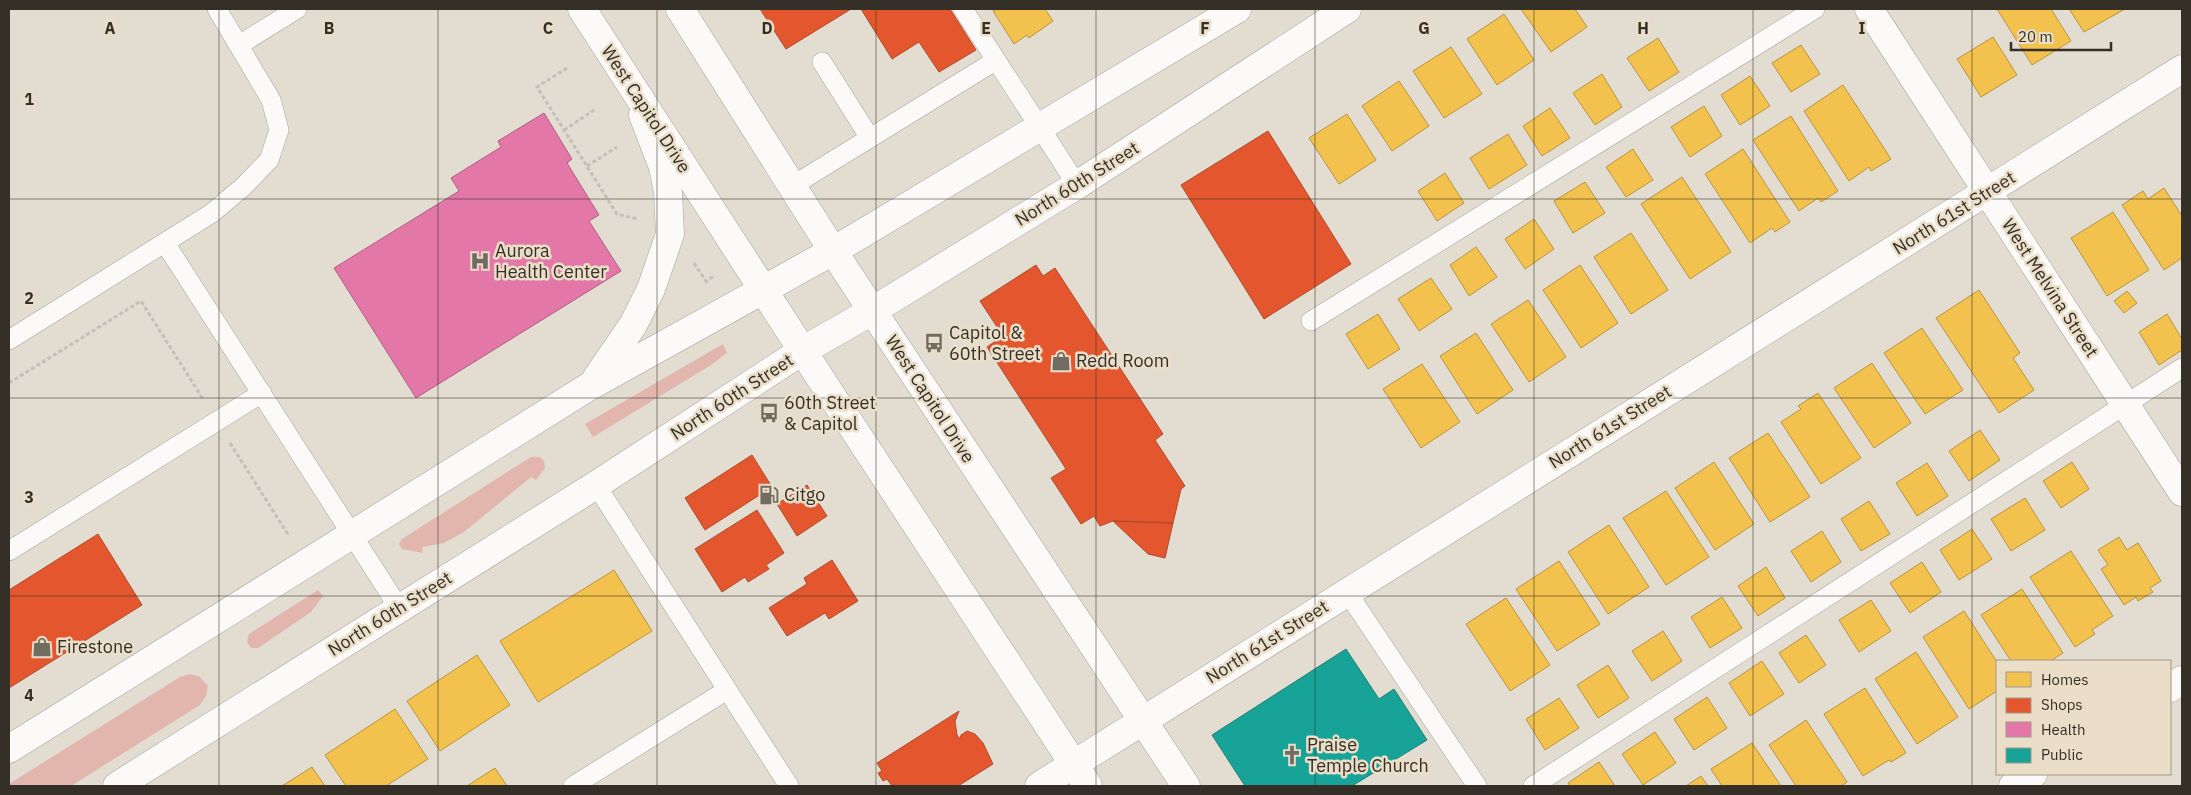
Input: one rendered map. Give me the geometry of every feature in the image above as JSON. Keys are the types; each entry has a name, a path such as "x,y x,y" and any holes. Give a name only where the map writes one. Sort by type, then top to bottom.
{"main road":[{"name":"West Capitol Drive","path":"582,9 802,351 1080,775"},
{"name":"West Capitol Drive","path":"680,9 872,311 1186,786"},
{"path":"9,749 590,386 833,251 1236,9"},
{"name":"North 60th Street","path":"117,786 596,485 802,351 872,311 1078,185 1347,9"},
{"name":"West Melvina Street","path":"1868,9 2182,492"},
{"name":"North 61st Street","path":"1039,786 1080,775 1142,720 2182,69"},
{"path":"590,386 633,325 651,289 670,234 668,192 664,167 631,86"},
{"path":"2171,687 2182,680"},
{"path":"2013,786 2031,775"}],"lane":[{"path":"9,340 212,213 268,160 279,130 271,100 217,9"},
{"path":"239,45 297,9"},
{"path":"963,9 1078,185"},
{"path":"1311,321 1815,9"},
{"path":"792,186 996,61"},
{"path":"822,62 870,138"},
{"path":"165,242 399,608"},
{"path":"1533,786 2182,368"},
{"path":"9,551 262,393"},
{"path":"596,485 790,786"},
{"path":"1347,592 1477,786"},
{"path":"573,786 727,690"}],"path":[{"path":"567,68 537,87 617,214 638,219"},
{"path":"564,130 594,110"},
{"path":"587,166 617,147"},
{"path":"690,258 706,281"},
{"path":"9,382 141,301 289,536"}],"shaded area":[{"path":"723,344 727,353 711,365 593,437 585,424"},
{"path":"531,457 540,457 544,461 545,468 536,480 531,477 464,532 444,543 422,547 423,553 402,549 399,544 402,539"},
{"path":"318,590 323,596 311,612 258,648 251,648 247,642 249,634"},
{"path":"190,674 200,677 208,686 206,696 200,705 71,786 9,786 9,784 180,677"}],"building: Homes":[{"path":"997,9 1045,9 1053,21 1029,38 1027,35 1014,44 993,11"},
{"path":"1521,9 1575,9 1587,27 1551,52"},
{"path":"1997,9 2051,9 2071,41 2032,65"},
{"path":"2069,9 2125,9 2084,32"},
{"path":"1504,14 1534,60 1497,85 1467,39"},
{"path":"1993,37 2017,75 1981,97 1957,59"},
{"path":"1658,38 1679,72 1649,91 1627,58"},
{"path":"1801,45 1820,74 1791,92 1772,63"},
{"path":"1451,47 1482,94 1444,118 1413,71"},
{"path":"1602,74 1622,107 1595,125 1573,93"},
{"path":"1750,76 1770,106 1740,125 1721,95"},
{"path":"1399,81 1429,126 1392,151 1362,106"},
{"path":"1843,85 1891,159 1871,171 1869,167 1849,181 1804,111"},
{"path":"1704,106 1722,136 1690,157 1671,127"},
{"path":"1550,108 1570,138 1542,156 1523,126"},
{"path":"1347,114 1376,160 1339,184 1309,138"},
{"path":"1791,116 1838,191 1821,202 1818,198 1799,211 1753,140"},
{"path":"1508,134 1527,165 1489,189 1470,158"},
{"path":"1633,149 1653,180 1626,197 1606,167"},
{"path":"1743,149 1790,222 1775,232 1772,228 1750,243 1705,174"},
{"path":"1445,173 1464,203 1437,221 1418,191"},
{"path":"1682,177 1731,252 1690,279 1641,204"},
{"path":"1585,182 1605,213 1573,233 1554,201"},
{"path":"2164,188 2182,216 2182,258 2164,270 2122,205 2143,191 2148,199"},
{"path":"2113,212 2149,270 2107,296 2071,238"},
{"path":"1534,219 1554,249 1525,269 1505,239"},
{"path":"1631,233 1668,290 1631,314 1594,257"},
{"path":"1476,247 1497,277 1469,296 1450,265"},
{"path":"1580,265 1618,323 1581,348 1543,290"},
{"path":"1431,278 1452,309 1419,331 1398,299"},
{"path":"1979,290 2020,353 2013,358 2034,390 1999,413 1936,318"},
{"path":"2127,291 2137,303 2124,313 2114,301"},
{"path":"1528,300 1566,357 1529,382 1491,324"},
{"path":"1378,314 1400,349 1368,369 1346,334"},
{"path":"2167,314 2182,339 2182,350 2159,365 2139,332"},
{"path":"1922,328 1963,390 1925,414 1884,353"},
{"path":"1476,333 1513,390 1477,414 1440,356"},
{"path":"1872,363 1911,423 1874,448 1834,388"},
{"path":"1422,364 1460,422 1421,448 1383,389"},
{"path":"1818,393 1861,458 1821,484 1781,422 1801,409 1798,406"},
{"path":"1980,430 2000,460 1969,481 1949,451"},
{"path":"1768,433 1810,497 1770,522 1729,458"},
{"path":"1714,462 1754,524 1715,550 1675,488"},
{"path":"2072,462 2089,489 2061,508 2043,481"},
{"path":"1927,463 1948,496 1917,516 1896,483"},
{"path":"1666,491 1709,557 1666,585 1623,518"},
{"path":"2025,498 2045,530 2011,551 1991,519"},
{"path":"1869,501 1890,534 1861,551 1841,519"},
{"path":"1609,525 1649,587 1608,614 1568,552"},
{"path":"1972,529 1992,559 1959,580 1940,550"},
{"path":"1822,531 1841,562 1811,582 1791,551"},
{"path":"2119,537 2127,550 2138,543 2161,581 2150,588 2153,592 2138,601 2136,597 2124,605 2101,569 2108,565 2098,550"},
{"path":"2071,551 2113,616 2092,630 2095,634 2075,647 2030,577"},
{"path":"1559,561 1600,624 1557,651 1516,589"},
{"path":"1922,562 1941,592 1910,613 1890,583"},
{"path":"1766,567 1785,598 1758,616 1738,586"},
{"path":"614,570 652,631 538,702 500,641"},
{"path":"2022,589 2063,653 2052,660 2010,660 1981,615"},
{"path":"1722,597 1742,628 1710,648 1691,617"},
{"path":"1506,598 1550,665 1510,691 1466,624"},
{"path":"1871,600 1891,631 1859,652 1839,620"},
{"path":"1964,611 1996,660 1996,692 1969,709 1923,637"},
{"path":"1663,631 1682,661 1652,681 1632,651"},
{"path":"1806,635 1826,665 1799,683 1779,653"},
{"path":"1916,652 1958,717 1917,744 1875,679"},
{"path":"477,655 510,705 440,751 407,701"},
{"path":"1762,661 1784,694 1750,716 1729,683"},
{"path":"1608,665 1629,698 1598,718 1577,685"},
{"path":"1865,688 1906,753 1891,762 1889,760 1863,776 1824,714"},
{"path":"1707,697 1727,728 1694,750 1674,719"},
{"path":"1559,698 1579,728 1545,750 1526,719"},
{"path":"395,709 428,759 386,786 346,786 325,755"},
{"path":"1806,720 1847,782 1841,786 1796,786 1769,745"},
{"path":"1655,732 1676,763 1643,785 1622,754"},
{"path":"1752,743 1781,786 1722,786 1711,769"},
{"path":"1599,762 1615,786 1570,786 1568,783"},
{"path":"312,767 325,786 282,786"},
{"path":"495,768 507,786 467,786"},
{"path":"1701,776 1708,786 1686,786"}],"building: Shops":[{"path":"760,9 851,9 786,49"},
{"path":"861,9 950,9 976,50 939,72 919,42 892,59"},
{"path":"1268,131 1351,264 1264,319 1181,185"},
{"path":"1036,265 1043,276 1055,268 1163,434 1155,440 1185,486 1181,489 1173,523 1113,521 1100,526 1094,516 1081,524 1051,478 1066,469 987,347 1003,336 980,301"},
{"path":"752,455 772,487 705,530 685,498"},
{"path":"807,485 827,516 797,536 777,504"},
{"path":"757,510 784,553 766,565 769,569 748,582 745,577 722,592 695,549"},
{"path":"1113,521 1173,523 1165,558 1148,554"},
{"name":"Firestone","path":"98,534 142,605 9,688 9,590"},
{"path":"832,560 858,601 829,619 825,613 787,636 769,608 807,584 804,578"},
{"path":"959,711 955,721 957,735 960,739 961,735 967,731 975,734 983,743 993,764 958,786 892,786 887,779 883,781 878,773 882,771 877,763"}],"building: Health":[{"name":"Aurora Health Center","path":"544,113 572,159 567,163 599,215 589,221 621,271 416,398 334,268 459,191 451,178 501,147 498,141"}],"building: Public":[{"path":"1346,649 1379,699 1394,689 1427,740 1352,786 1245,786 1212,735"}],"place":[{"name":"Aurora Health Center","path":"480,261"},
{"name":"Capitol & 60th Street","path":"934,343"},
{"name":"Redd Room","path":"1061,361"},
{"name":"60th Street & Capitol","path":"769,413"},
{"name":"Citgo","path":"769,495"},
{"name":"Firestone","path":"42,647"},
{"name":"Praise Temple Church","path":"1292,755"}]}
